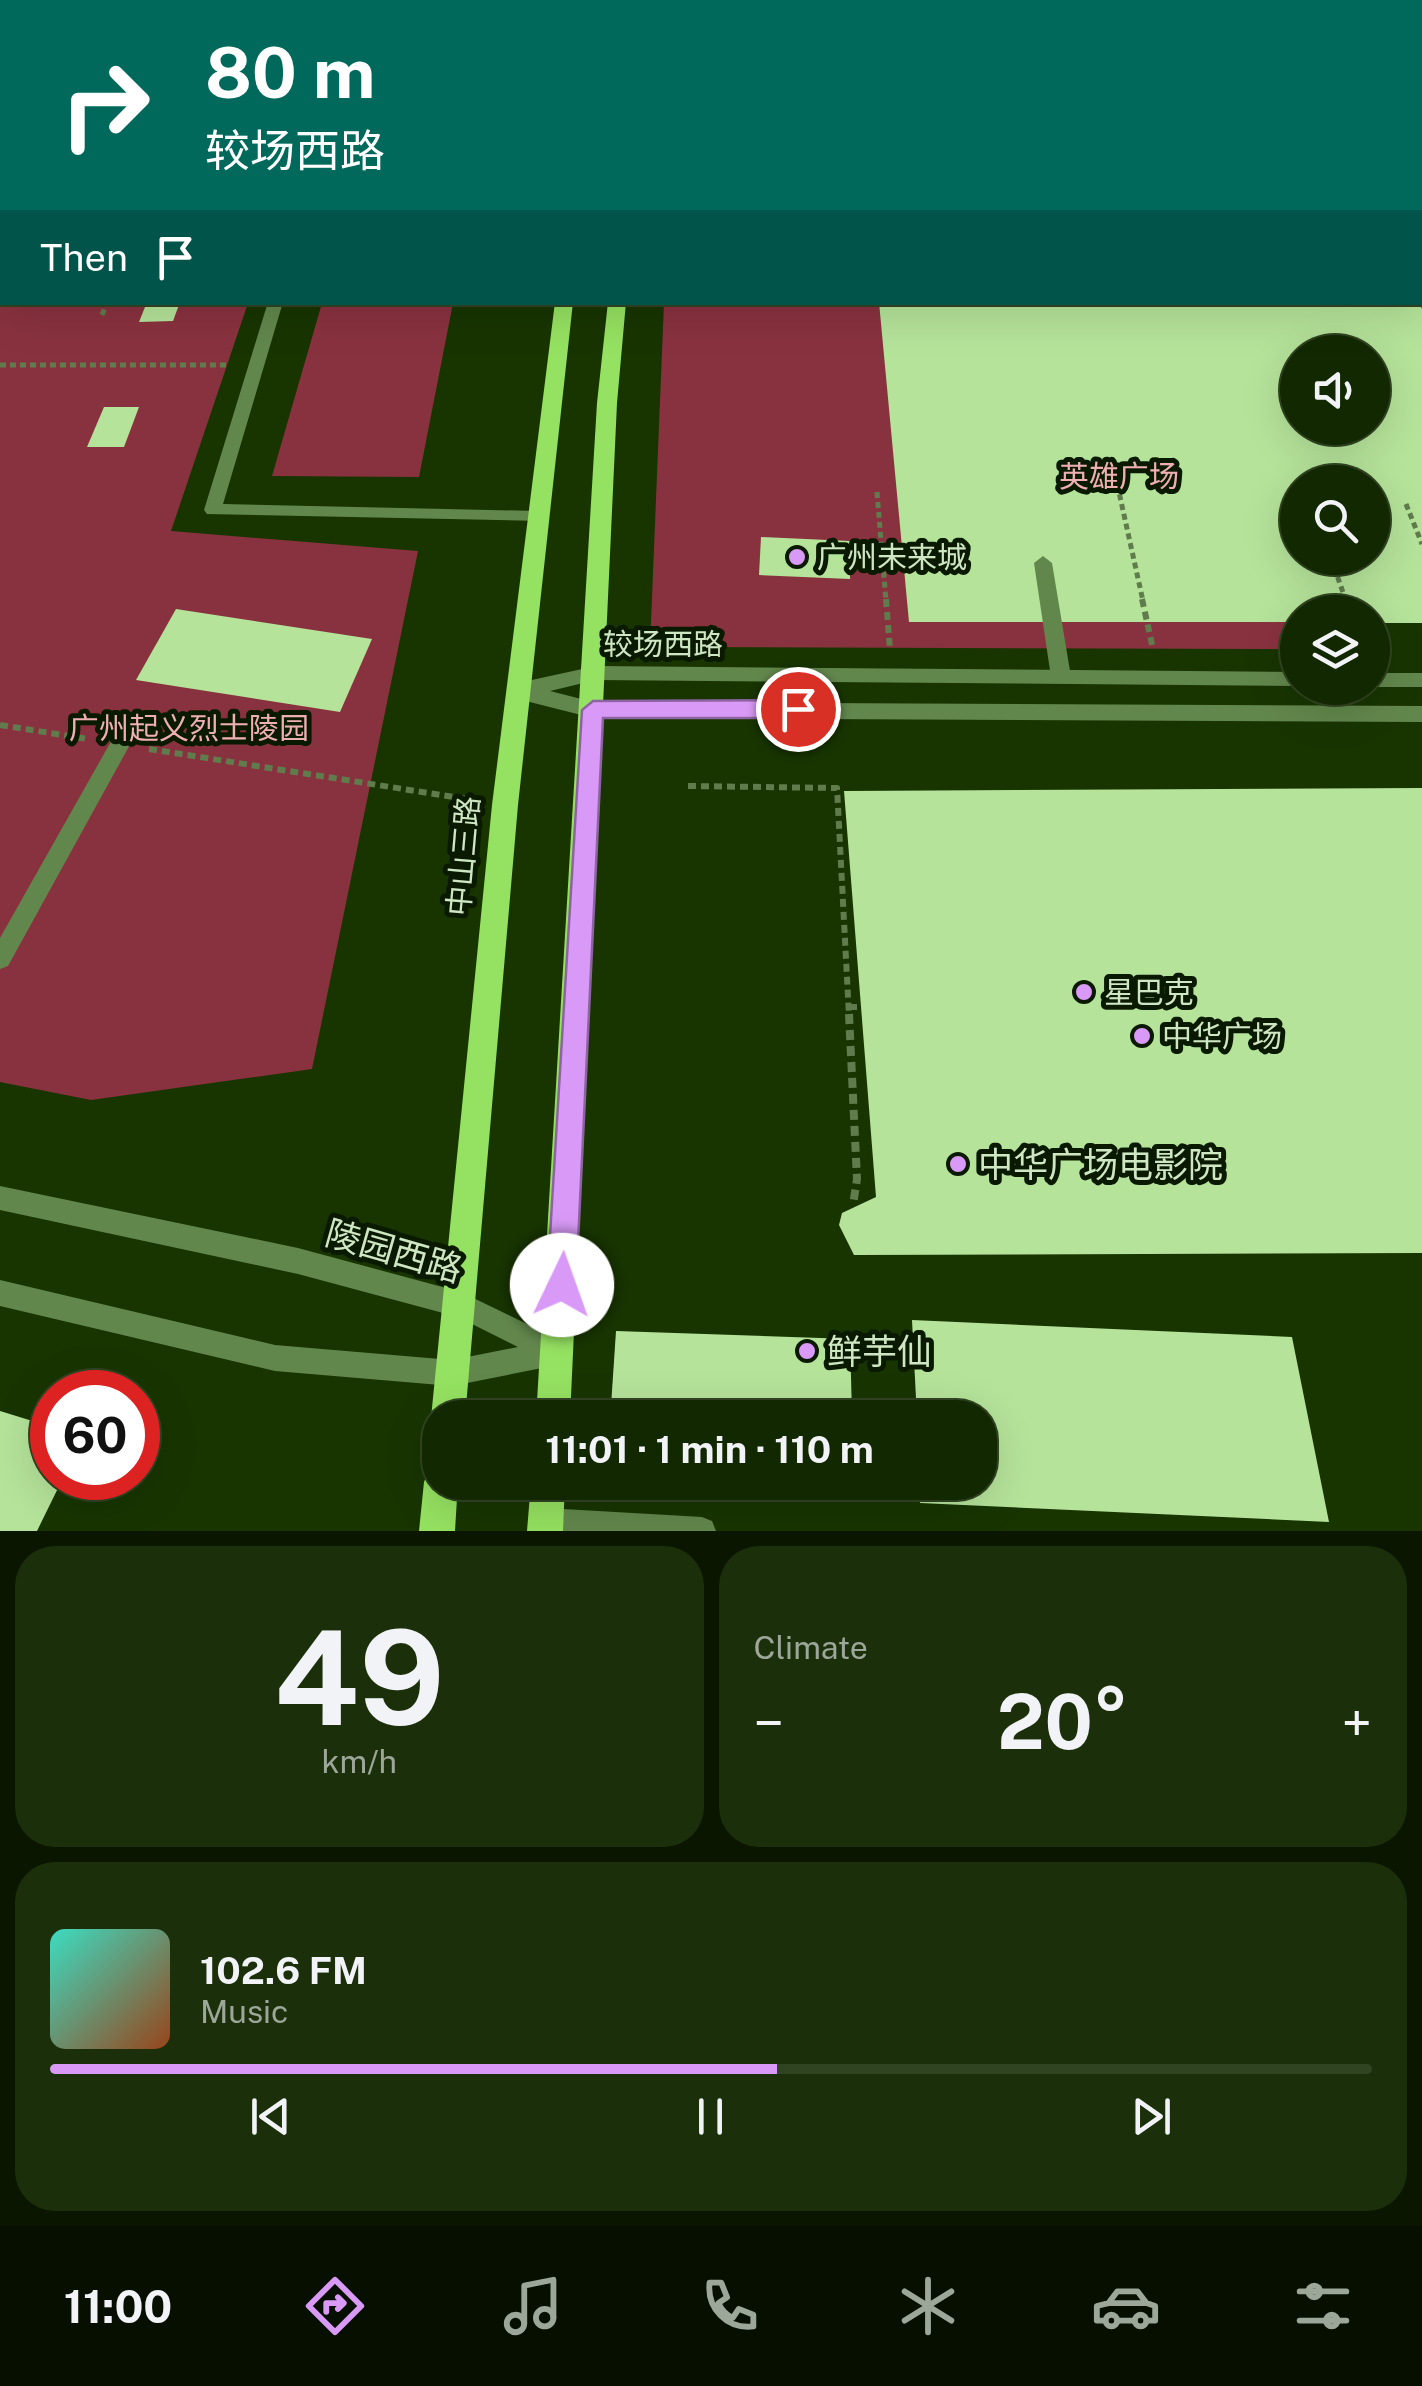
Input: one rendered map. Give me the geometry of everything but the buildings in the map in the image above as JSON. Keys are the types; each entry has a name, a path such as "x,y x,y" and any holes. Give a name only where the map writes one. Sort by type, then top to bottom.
{"main road":[{"name":"中山三路","path":"450,1400 505,805 564,305"},
{"path":"554,1400 596,673 607,404 617,305"},
{"path":"437,1531 440,1500"},
{"path":"545,1527 547,1500"}],"street":[{"path":"275,305 214,510 537,516"},
{"path":"1044,563 1061,677"},
{"name":"较场西路","path":"518,692 596,673 1280,679"},
{"path":"1390,680 1422,680"},
{"path":"518,692 593,710 1422,714"},
{"path":"0,959 120,744"},
{"name":"陵园西路","path":"0,1198 298,1261 461,1305 558,1352"},
{"path":"0,1293 275,1358 452,1373 558,1352"},
{"path":"545,1527 702,1531"}],"path":[{"path":"102,315 107,305"},
{"path":"0,364 257,365"},
{"path":"1113,465 1160,678"},
{"path":"877,492 892,676"},
{"path":"1406,504 1422,544"},
{"path":"0,725 505,805"},
{"path":"688,786 837,788 844,845 857,1179 853,1205"},
{"path":"849,1006 860,1007"}],"green space":[{"name":"广州起义烈士陵园","path":"0,305 247,305 171,531 418,551 312,1069 91,1100 0,1082"},
{"path":"321,305 453,305 419,477 272,476"},
{"name":"英雄广场","path":"664,305 1420,305 1422,499 1390,488 1390,465 1280,465 1280,575 1321,575 1328,595 1280,595 1280,649 650,647"}],"place":[{"name":"广州未来城","path":"797,557"},
{"name":"星巴克","path":"1084,992"},
{"name":"中华广场","path":"1142,1036"},
{"name":"中华广场电影院","path":"958,1164"},
{"name":"鲜芋仙","path":"807,1351"}],"route":[{"path":"562,1285 593,710 798,709"}]}
